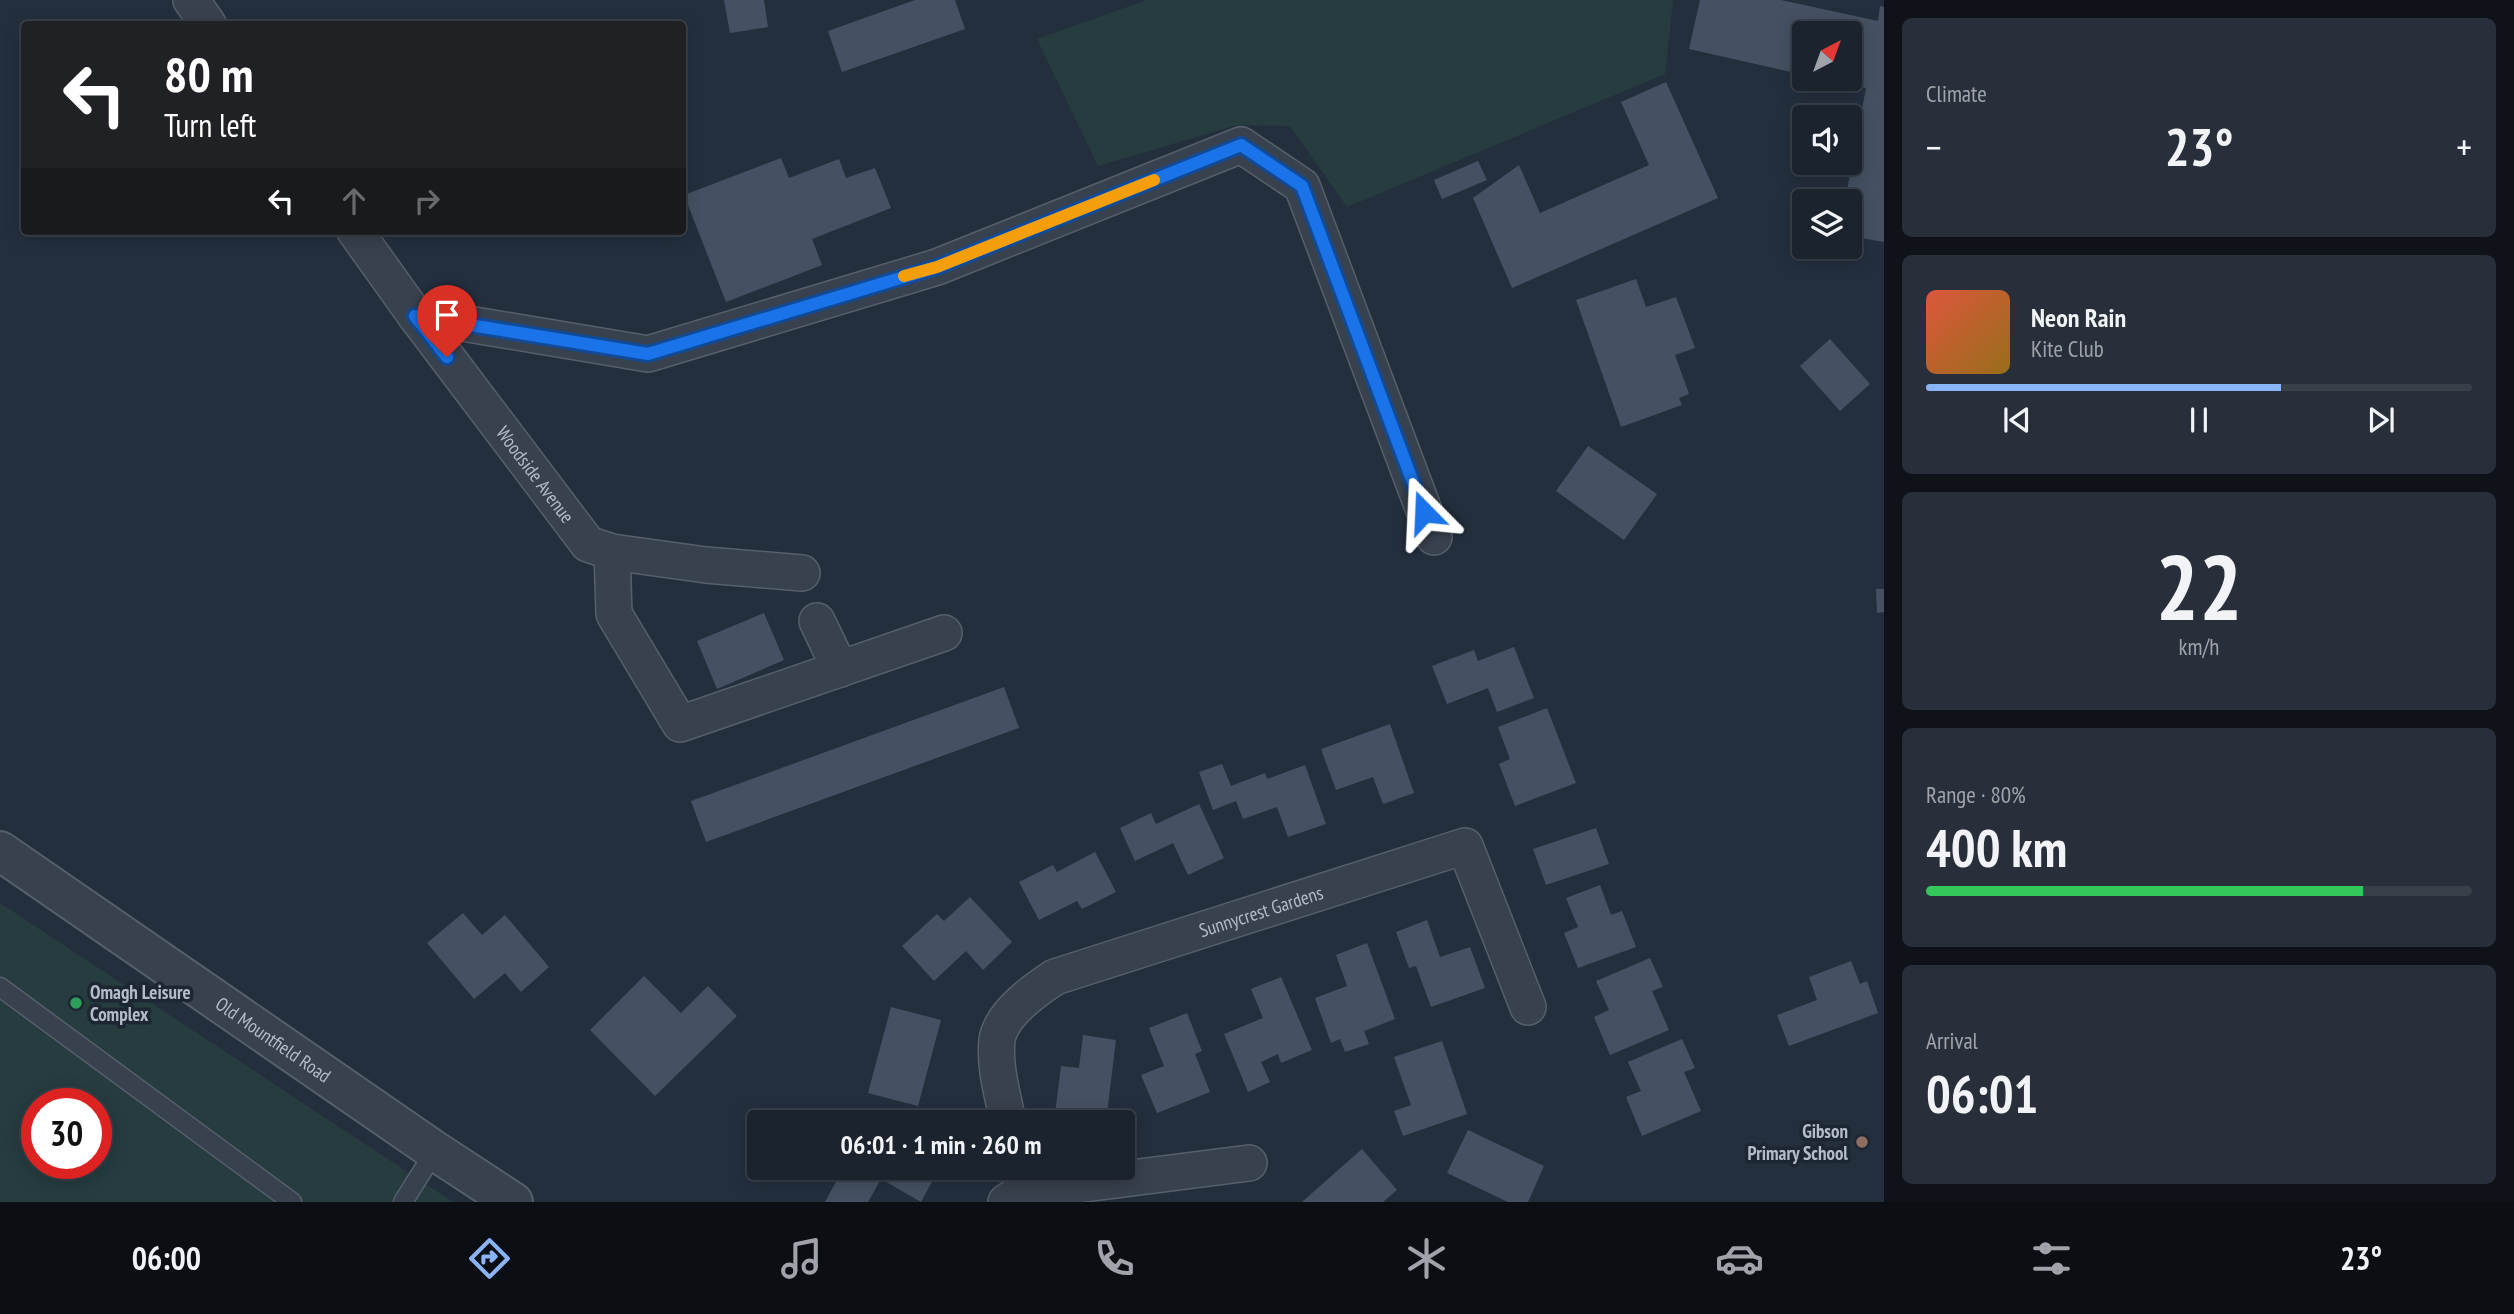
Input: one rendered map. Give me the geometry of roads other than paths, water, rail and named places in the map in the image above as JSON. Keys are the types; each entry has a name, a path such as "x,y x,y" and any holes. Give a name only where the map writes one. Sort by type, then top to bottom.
{"street":[{"path":"191,0 206,21"},
{"path":"415,316 648,354 937,267 1241,145 1302,186 1434,537"},
{"name":"Woodside Avenue","path":"358,235 415,316 588,544 612,552 706,565 802,573"},
{"path":"612,552 614,614 680,724 944,633"},
{"path":"817,621 840,669"},
{"name":"Sunnycrest Gardens","path":"1006,1110 998,1066 997,1038 1027,995 1055,977 1465,846 1528,1007"},
{"name":"Old Mountfield Road","path":"0,850 513,1202"},
{"path":"1015,1187 1249,1163"}],"lane":[{"path":"0,987 292,1202"},
{"path":"403,1202 435,1151"}],"place":[{"name":"Omagh Leisure Complex","path":"76,1003"},
{"name":"Gibson Primary School","path":"1862,1142"}]}
